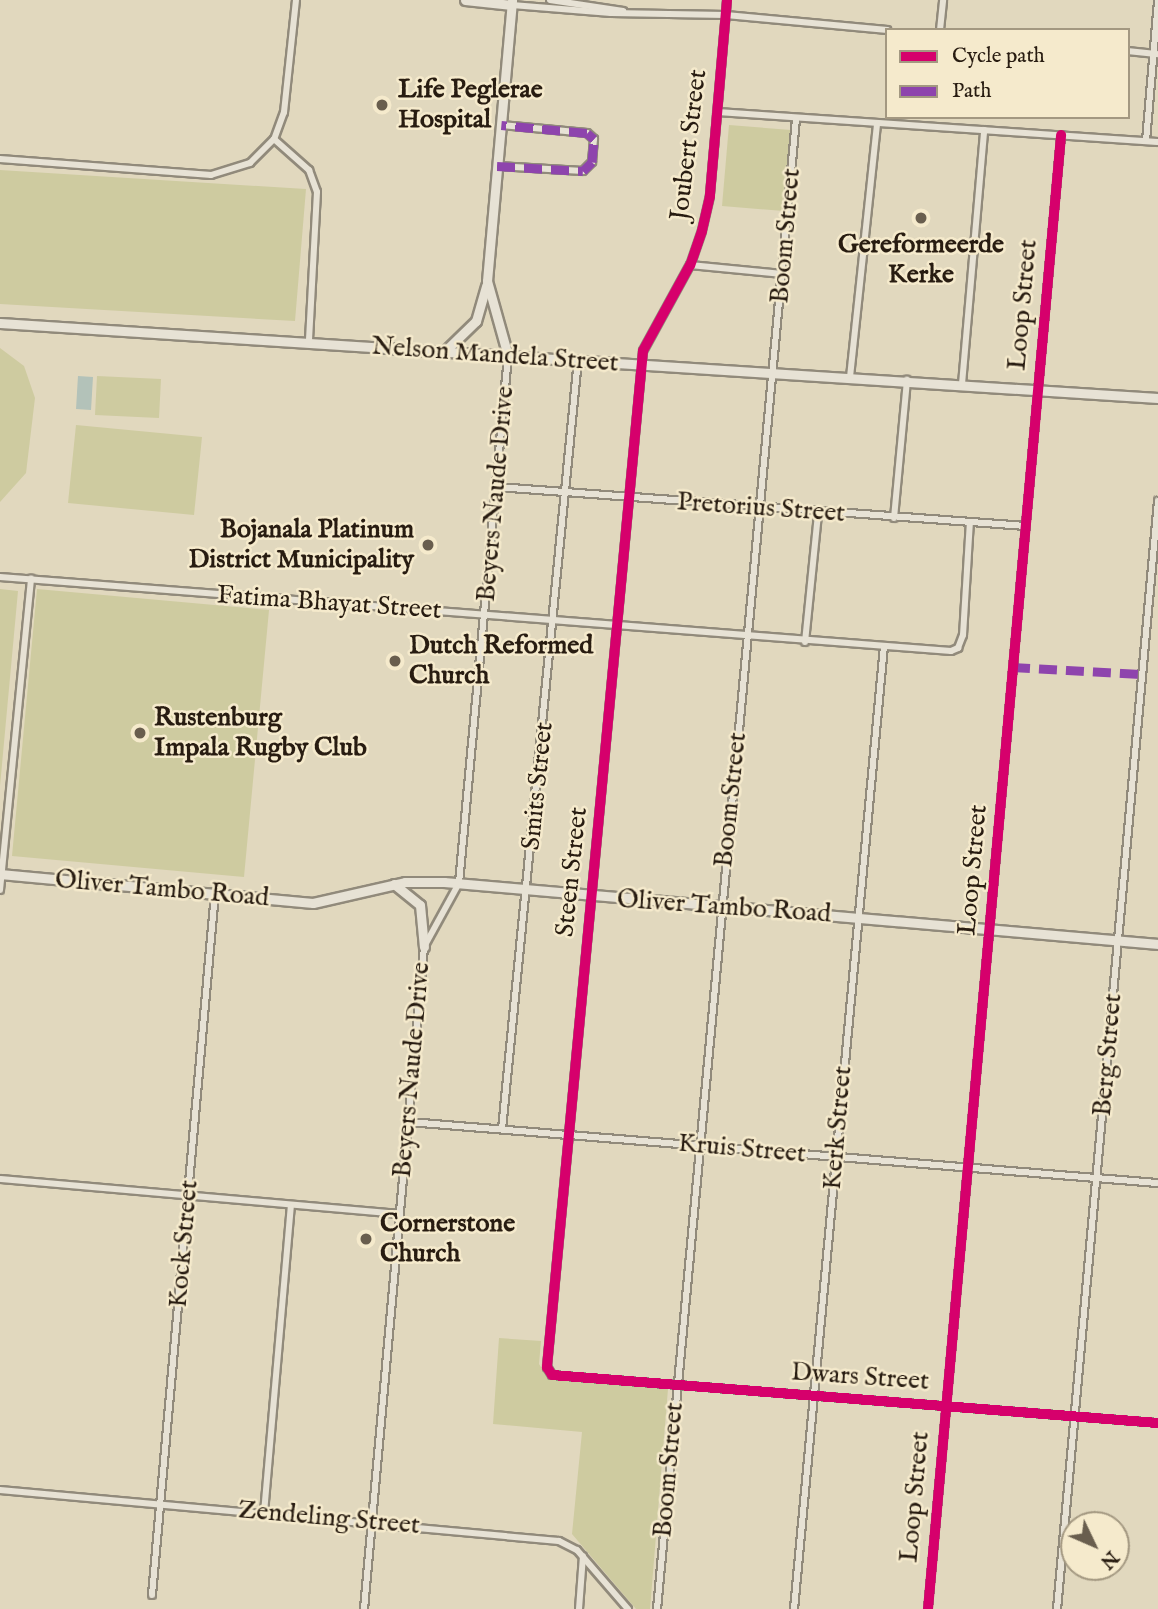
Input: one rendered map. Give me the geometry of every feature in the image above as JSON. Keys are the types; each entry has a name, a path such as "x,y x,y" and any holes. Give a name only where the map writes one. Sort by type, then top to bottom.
{"main road":[{"path":"466,0 512,2"},
{"name":"Beyers Naude Drive","path":"508,356 487,281 512,2"},
{"path":"444,351 476,321 487,281"},
{"name":"Nelson Mandela Street","path":"0,323 1158,398"},
{"name":"Oliver Tambo Road","path":"1,874 313,903 394,884 459,883 592,897 1158,944"},
{"path":"394,884 420,905 424,947"}],"street":[{"path":"0,159 211,175 250,163 274,139 284,112 296,0"},
{"path":"550,0 623,11"},
{"name":"Joubert Street","path":"643,365 649,336 690,265 710,196 727,0"},
{"path":"940,28 943,0"},
{"path":"1146,141 1158,0"},
{"path":"512,2 623,11 726,15 885,30"},
{"path":"1130,51 1155,54"},
{"path":"717,112 1158,142"},
{"name":"Boom Street","path":"657,1609 796,118"},
{"path":"930,127 931,119"},
{"path":"850,377 877,123"},
{"path":"497,166 583,171 592,162 594,139 587,133 501,125"},
{"path":"962,384 984,130"},
{"name":"Loop Street","path":"928,1609 991,931 1060,135"},
{"path":"274,139 309,170 317,192 309,342"},
{"path":"690,265 783,274"},
{"name":"Beyers Naude Drive","path":"365,1609 398,1214 424,947 459,883 508,356"},
{"name":"Smits Street","path":"502,1129 578,360"},
{"name":"Steen Street","path":"558,1375 549,1371 546,1361 643,365"},
{"path":"894,518 907,380"},
{"name":"Pretorius Street","path":"497,487 818,513 1026,526"},
{"name":"Berg Street","path":"1058,1609 1158,502"},
{"path":"805,642 818,513"},
{"name":"Fatima Bhayat Street","path":"0,577 554,620 748,638 951,651 958,648 963,635 970,522"},
{"path":"0,890 31,579"},
{"name":"Kerk Street","path":"794,1609 884,646"},
{"name":"Kock Street","path":"152,1595 215,893"},
{"name":"Kruis Street","path":"409,1122 1158,1183"},
{"path":"0,1179 291,1207 398,1214"},
{"path":"264,1513 291,1207"},
{"name":"Dwars Street","path":"558,1375 1158,1423"},
{"name":"Zendeling Street","path":"0,1490 162,1502 559,1541 583,1556 628,1609"},
{"path":"579,1609 583,1556"}],"shaded area":[{"path":"729,125 791,130 784,211 722,206"},
{"path":"0,170 306,189 295,321 0,304"},
{"path":"0,348 24,366 35,398 26,473 0,502"},
{"path":"78,376 93,377 91,410 76,409"},
{"path":"97,376 161,379 159,418 95,415"},
{"path":"76,425 202,437 194,515 68,503"},
{"path":"0,589 18,591 0,786"},
{"name":"Rustenburg Impala Rugby Club","path":"37,589 269,610 244,877 12,856"},
{"path":"499,1338 541,1341 539,1364 549,1379 668,1389 650,1609 636,1609 572,1534 582,1432 493,1424"}],"marked path":[{"path":"497,166 583,171 592,162 594,139 587,133 501,125"},
{"path":"1012,667 1141,674"}],"cycle path":[{"path":"727,0 710,196 702,231 690,265 643,351 547,1367 552,1375 1158,1423"},
{"path":"928,1609 1061,135"}],"place":[{"name":"Life Peglerae Hospital","path":"382,105"},
{"name":"Gereformeerde Kerke","path":"921,218"},
{"name":"Bojanala Platinum District Municipality","path":"428,545"},
{"name":"Dutch Reformed Church","path":"395,661"},
{"name":"Rustenburg Impala Rugby Club","path":"140,733"},
{"name":"Cornerstone Church","path":"366,1239"}]}
